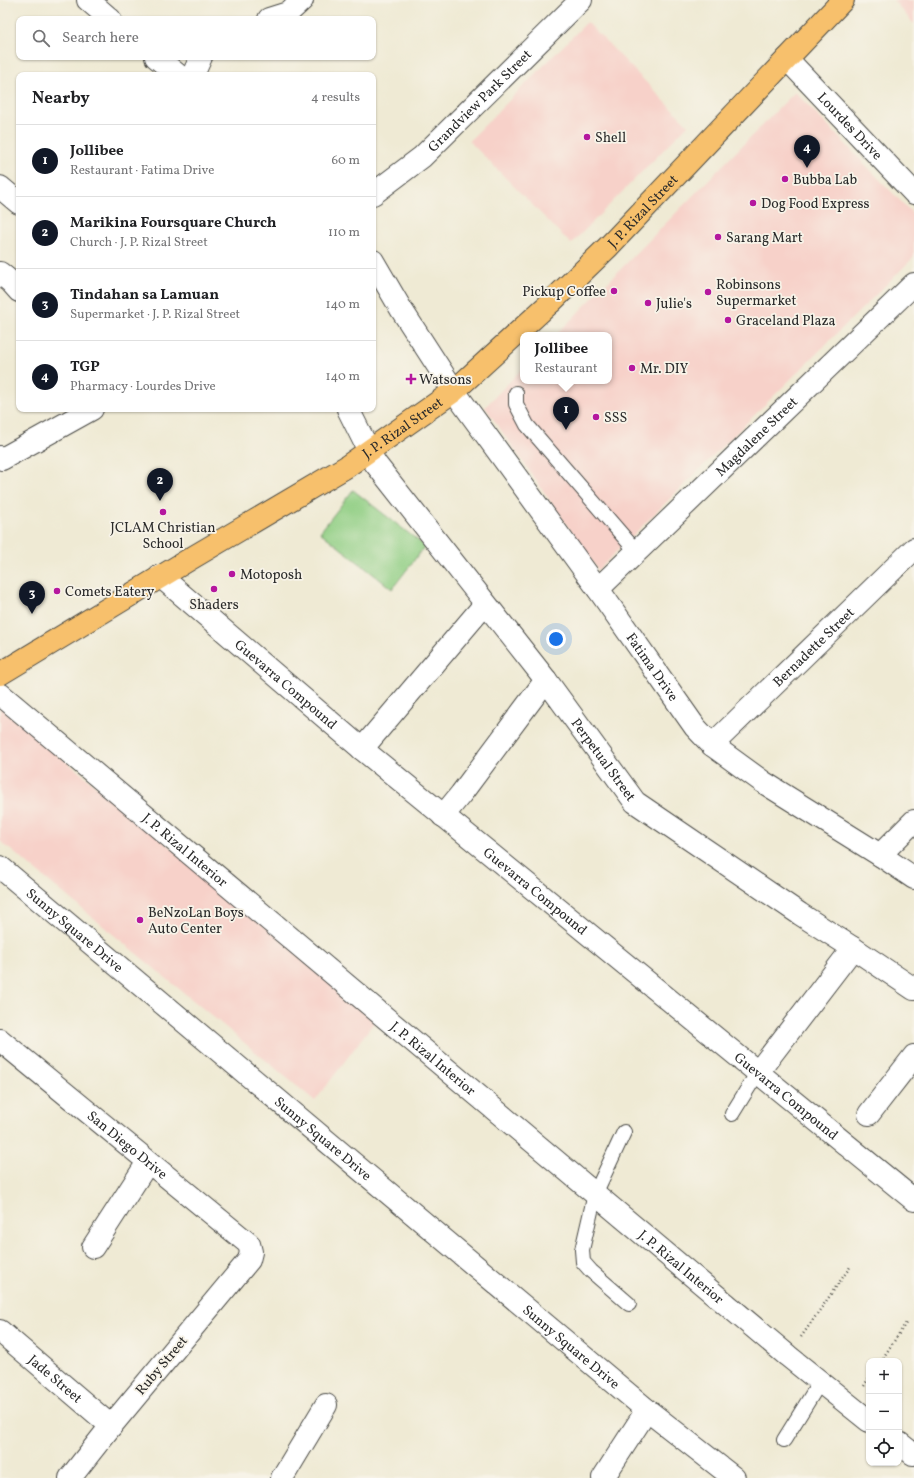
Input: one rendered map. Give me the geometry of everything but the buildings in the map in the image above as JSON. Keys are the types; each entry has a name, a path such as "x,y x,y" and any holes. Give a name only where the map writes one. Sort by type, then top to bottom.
{"main road":[{"name":"J. P. Rizal Street","path":"0,674 160,576 346,467 454,391 609,246 843,0"}],"street":[{"path":"88,0 107,16"},
{"path":"278,16 288,13 302,0"},
{"name":"Grandview Park Street","path":"376,192 422,157 581,0"},
{"name":"Lourdes Drive","path":"787,59 914,192"},
{"path":"160,60 174,72"},
{"path":"194,72 200,60"},
{"path":"0,187 16,200"},
{"name":"Fatima Drive","path":"376,266 401,309 454,391 598,589 695,727 712,745 763,782 914,878"},
{"path":"0,273 16,288"},
{"name":"Magdalene Street","path":"598,589 914,284"},
{"path":"1,458 86,412"},
{"name":"Perpetual Street","path":"350,412 375,463 546,680 635,802 914,989"},
{"name":"Bernadette Street","path":"712,745 914,549"},
{"name":"Guevarra Compound","path":"160,576 362,749 914,1200"},
{"path":"362,749 485,604"},
{"path":"443,816 546,680"},
{"name":"J. P. Rizal Interior","path":"0,694 788,1356 866,1418"},
{"path":"880,855 914,821"},
{"name":"Sunny Square Drive","path":"0,867 648,1410 734,1478"},
{"path":"758,1072 853,948"},
{"name":"San Diego Drive","path":"0,1040 249,1244 250,1252"},
{"path":"869,1114 914,1056"},
{"path":"93,1247 148,1162"},
{"name":"Ruby Street","path":"70,1478 111,1426 249,1260 250,1252"},
{"name":"Jade Street","path":"0,1331 111,1426"},
{"path":"282,1478 326,1405"},
{"path":"602,1478 648,1410"}],"lane":[{"path":"516,393 516,404 527,425 636,551"},
{"path":"732,1114 758,1072"},
{"path":"624,1132 596,1194 582,1250 583,1262 591,1271 629,1304"},
{"path":"784,1440 820,1382"}],"path":[{"path":"788,1356 850,1267"},
{"path":"883,1358 906,1323"}],"shaded area":[{"path":"893,0 914,0 914,24"},
{"path":"587,22 688,125 571,244 469,141"},
{"name":"Graceland Plaza","path":"795,92 914,215 914,257 598,570 485,407 520,371 520,384 612,384 612,332 559,332"},
{"path":"0,707 378,1017 315,1101 0,841"}],"green space":[{"path":"353,490 425,546 392,589 320,532"}],"place":[{"name":"Shell","path":"587,137"},
{"name":"TGP","path":"807,168"},
{"name":"Bubba Lab","path":"785,179"},
{"name":"Dog Food Express","path":"753,203"},
{"name":"Sarang Mart","path":"718,237"},
{"name":"Pickup Coffee","path":"614,291"},
{"name":"Robinsons Supermarket","path":"708,292"},
{"name":"Julie's","path":"648,303"},
{"name":"Graceland Plaza","path":"728,320"},
{"name":"Mr. DIY","path":"632,368"},
{"name":"Watsons","path":"411,379"},
{"name":"SSS","path":"596,417"},
{"name":"Jollibee","path":"566,430"},
{"name":"Marikina Foursquare Church","path":"160,501"},
{"name":"JCLAM Christian School","path":"163,512"},
{"name":"Motoposh","path":"232,574"},
{"name":"Shaders","path":"214,589"},
{"name":"Comets Eatery","path":"57,591"},
{"name":"Tindahan sa Lamuan","path":"32,614"},
{"name":"BeNzoLan Boys Auto Center","path":"140,920"}]}
